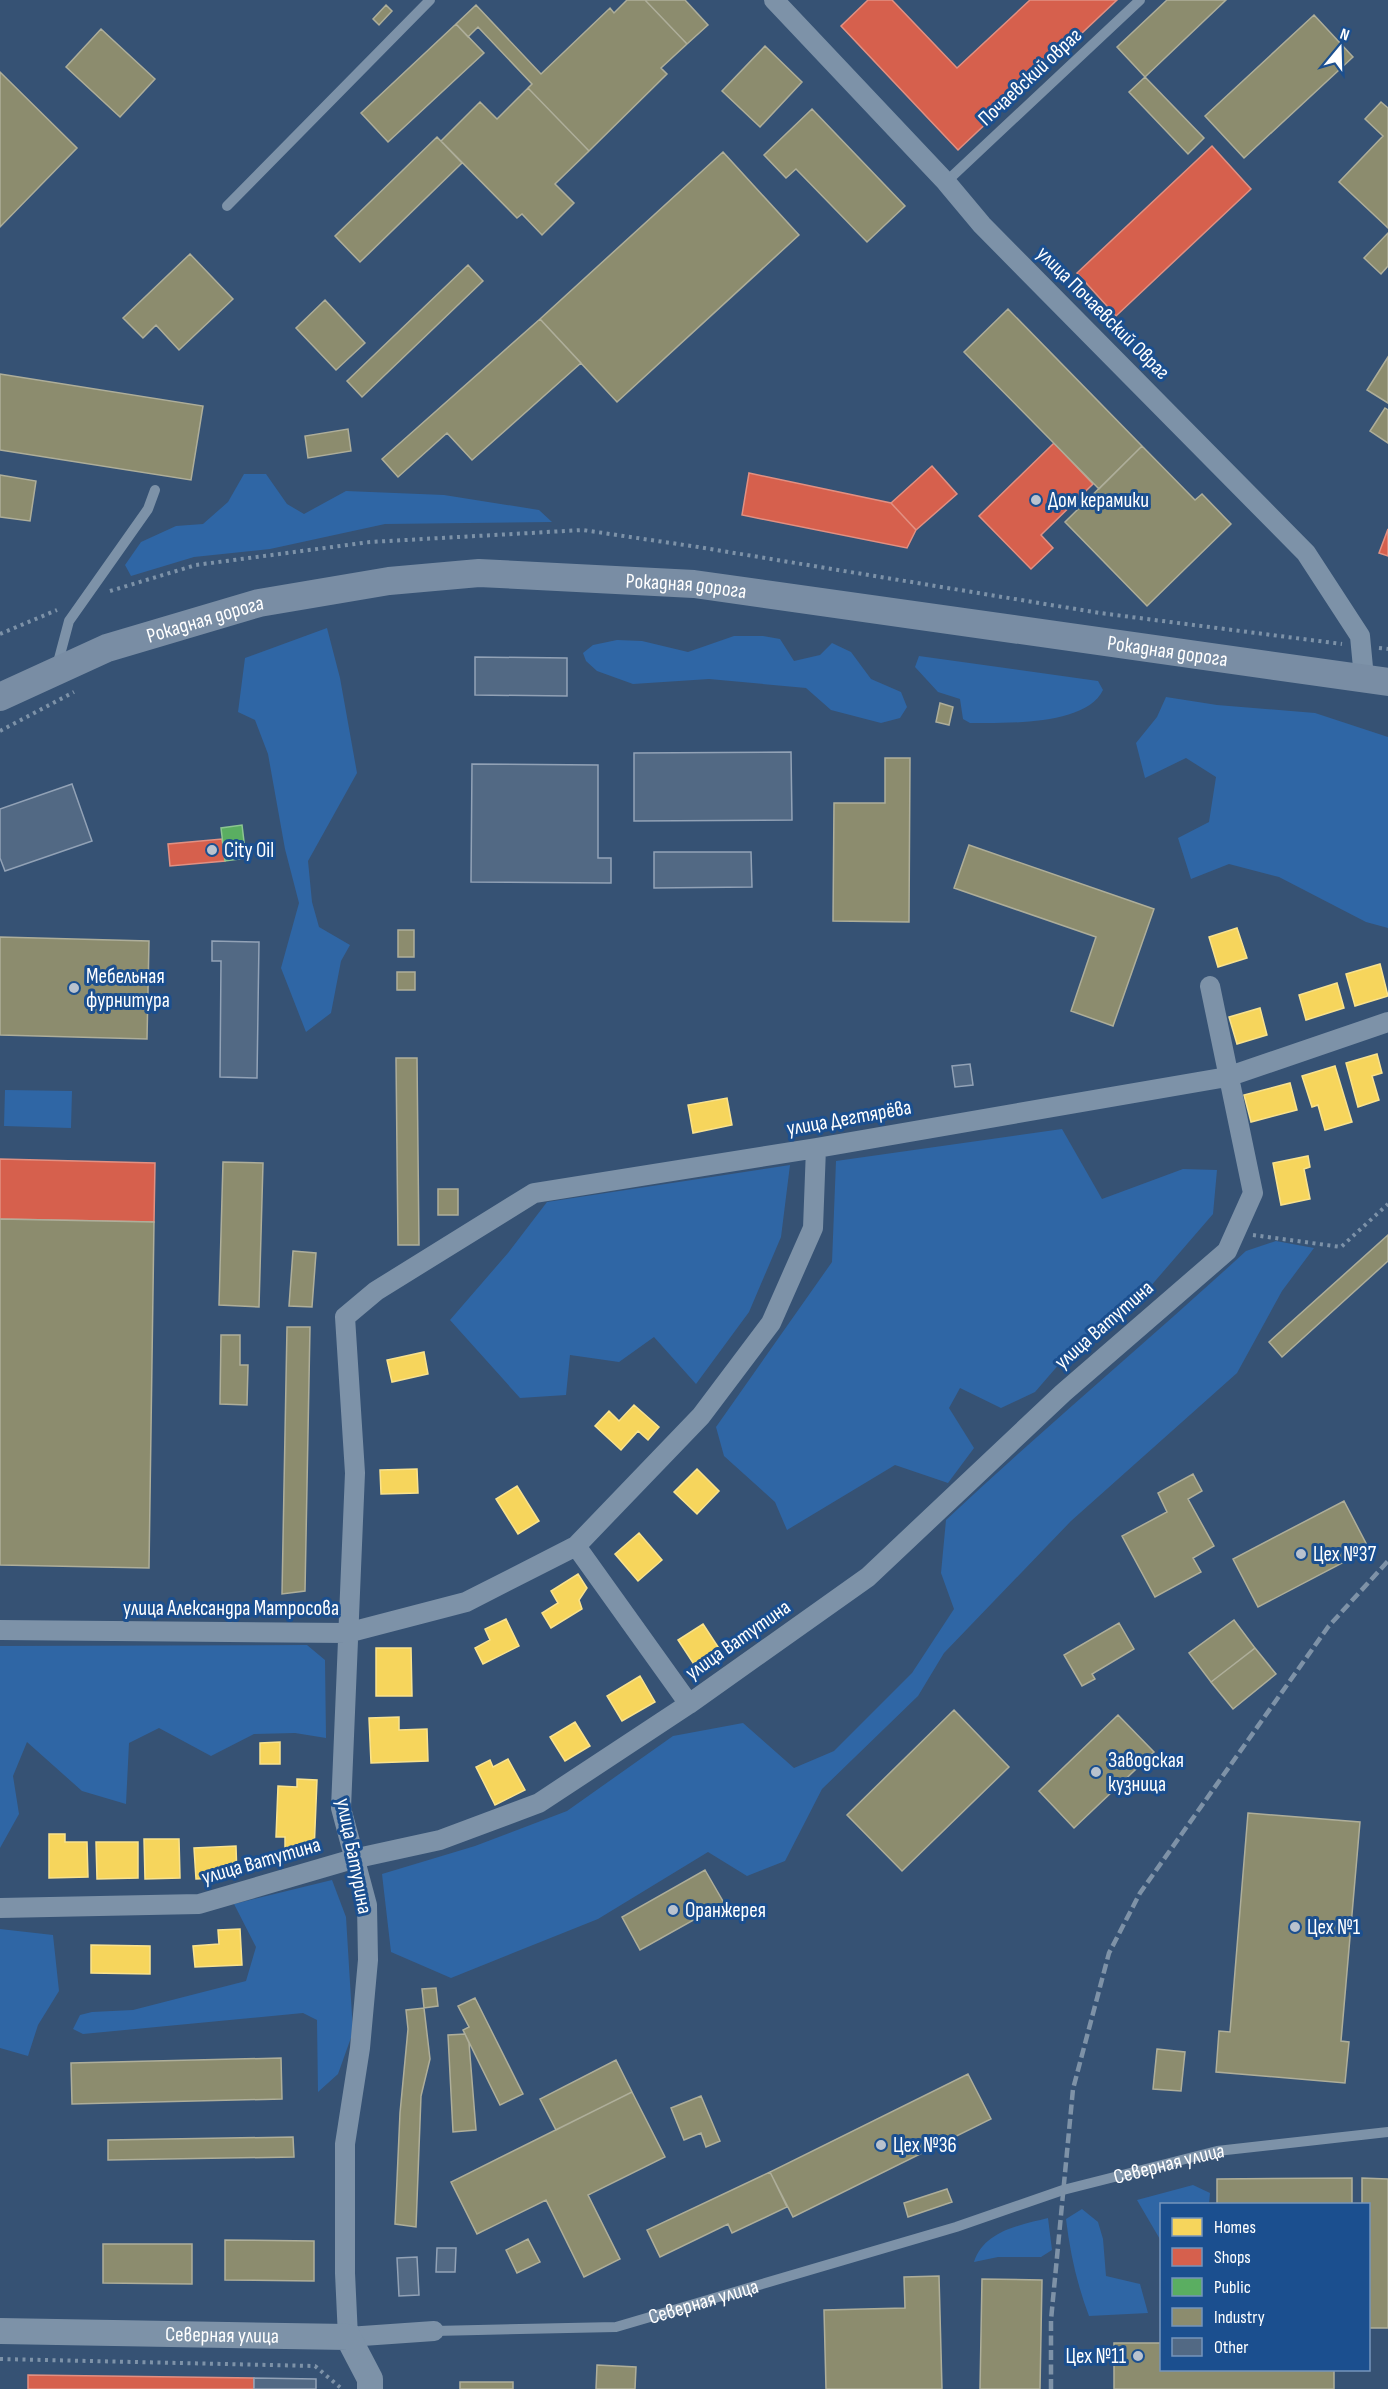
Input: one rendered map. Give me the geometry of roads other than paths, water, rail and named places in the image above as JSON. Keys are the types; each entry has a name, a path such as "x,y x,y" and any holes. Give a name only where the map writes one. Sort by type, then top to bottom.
{"main road":[{"name":"Рокадная дорога","path":"0,698 107,648 259,603 389,581 479,573 694,584 1376,680"}],"street":[{"name":"улица Почаевский Овраг","path":"774,0 946,182 982,225 1306,553 1360,636 1376,680"},
{"name":"улица Ватутина","path":"0,1908 199,1904 353,1859 440,1840 539,1803 689,1704 868,1577 1063,1392 1227,1251 1253,1193 1227,1077 1210,986"},
{"name":"улица Дегтярёва","path":"345,1317 376,1291 534,1193 816,1148 1227,1077 1388,1022"},
{"name":"улица Александра Матросова","path":"0,1630 347,1634 466,1602 576,1546 701,1416 771,1323 813,1228 816,1148"},
{"name":"улица Батурина","path":"345,1317 356,1473 341,1808 366,1905 368,1960 360,2048 345,2144 345,2273 348,2337 370,2379 370,2389"},
{"path":"576,1546 689,1704"},
{"name":"Северная улица","path":"0,2331 348,2337 434,2331"}],"lane":[{"path":"227,206 430,0"},
{"name":"Почаевский овраг","path":"946,182 1140,0"},
{"path":"55,672 69,621 148,509 155,490"},
{"name":"Северная улица","path":"434,2331 616,2327 956,2227 1063,2190 1195,2156 1217,2151 1388,2132"}],"railway":[{"path":"1051,2389 1051,2320 1073,2089 1109,1953 1140,1893 1328,1627 1388,1561"}],"place":[{"name":"Дом керамики","path":"1036,500"},
{"name":"City Oil","path":"212,850"},
{"name":"Мебельная фурнитура","path":"74,988"},
{"name":"Цех №37","path":"1301,1554"},
{"name":"Заводская кузница","path":"1096,1772"},
{"name":"Оранжерея","path":"673,1910"},
{"name":"Цех №1","path":"1295,1927"},
{"name":"Цех №36","path":"881,2145"},
{"name":"Цех №11","path":"1138,2356"}]}
